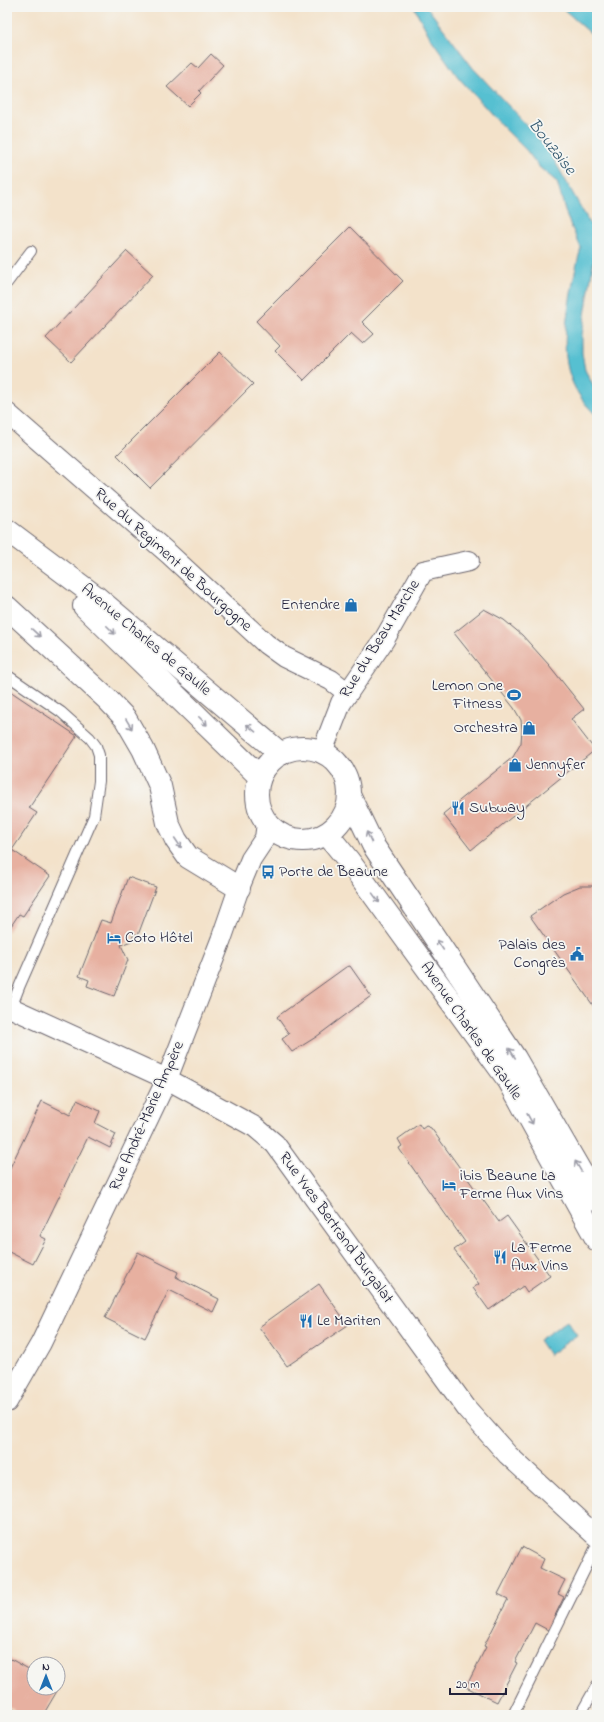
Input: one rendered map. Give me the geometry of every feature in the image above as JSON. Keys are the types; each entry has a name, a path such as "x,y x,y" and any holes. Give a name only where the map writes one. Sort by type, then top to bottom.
{"main road":[{"name":"Avenue Charles de Gaulle","path":"7,530 95,596 281,754"},
{"name":"Avenue Charles de Gaulle","path":"7,541 96,615 260,777"},
{"path":"8,609 108,700 125,718 143,748 160,786 168,823 176,840 188,857 240,888"},
{"name":"Avenue Charles de Gaulle","path":"349,795 346,810 338,823 326,834 314,839 301,840 288,838 276,832 267,823 259,809 257,793 260,777 268,764 281,754 294,749 308,748 322,752 333,759 342,770 347,782 349,795 373,846 515,1058 597,1200"},
{"name":"Avenue Charles de Gaulle","path":"326,834 349,861 509,1081 597,1240"}],"street":[{"name":"Rue du Regiment de Bourgogne","path":"7,414 169,554 266,644 284,657 331,680 348,693"},
{"name":"Rue du Beau Marche","path":"322,752 341,703 384,640 423,571 469,561"},
{"name":"Rue André-Marie Ampère","path":"7,1402 41,1343 167,1079 251,859 265,838 267,823"},
{"name":"Rue Yves Bertrand Burgalat","path":"9,1007 167,1079 255,1127 274,1144 467,1409 508,1455 597,1537"}],"lane":[{"path":"7,283 31,251"},
{"path":"7,675 61,712 90,738 96,746 99,755 99,781 94,816 9,1007"},
{"path":"513,1715 597,1545"},
{"path":"580,1715 597,1685"}],"water":[{"path":"414,7 427,7 473,68 549,151 593,229 594,258 582,335 582,353 585,370 597,392 597,416 576,390 570,376 567,362 565,347 567,316 581,248 567,217 557,182 539,167 527,151 458,77 430,37"},
{"path":"561,7 586,7 597,17 597,39"},
{"path":"567,1321 577,1335 549,1355 539,1340"}],"building":[{"path":"211,54 223,65 199,91 201,93 188,106 167,87 192,63 198,68"},
{"path":"350,227 403,281 362,322 374,334 363,344 351,333 304,380 275,351 280,346 256,321"},
{"path":"127,251 153,275 71,362 46,338"},
{"path":"220,352 253,384 150,488 117,455"},
{"path":"484,609 504,620 522,635 549,665 584,709 571,719 595,750 471,850 443,814 513,757 521,743 522,729 521,720 514,708 454,633"},
{"path":"7,689 77,736 29,808 37,813 12,850 50,876 23,916 19,914 7,932"},
{"path":"128,877 156,887 138,935 134,933 131,941 121,945 128,960 114,996 87,986 89,980 79,976 101,920 111,923"},
{"name":"Palais des Congrès","path":"580,886 597,886 597,1011 530,916 563,893"},
{"path":"350,966 371,996 316,1037 292,1052 282,1039 289,1034 277,1017 346,967"},
{"path":"77,1100 100,1111 95,1123 116,1134 110,1148 88,1137 40,1236 46,1239 33,1264 7,1251 7,1174 42,1101 70,1115"},
{"path":"419,1124 422,1129 426,1126 431,1128 499,1222 507,1216 550,1276 527,1292 523,1286 489,1310 473,1288 479,1284 454,1250 465,1242 399,1148 402,1146 398,1139"},
{"path":"138,1252 178,1272 176,1277 219,1299 213,1312 169,1290 145,1338 105,1318"},
{"path":"319,1284 348,1325 287,1366 259,1327"},
{"path":"522,1547 544,1559 540,1568 565,1580 558,1594 564,1597 548,1630 535,1623 497,1702 466,1687 486,1647 484,1646 508,1599 498,1594"},
{"path":"7,1657 26,1668 26,1696 54,1696 43,1715 23,1715 7,1706"}],"place":[{"name":"Entendre","path":"351,605"},
{"name":"Lemon One Fitness","path":"514,695"},
{"name":"Orchestra","path":"529,728"},
{"name":"Jennyfer","path":"515,765"},
{"name":"Subway","path":"458,808"},
{"name":"Porte de Beaune","path":"268,872"},
{"name":"Coto Hôtel","path":"114,938"},
{"name":"Palais des Congrès","path":"577,954"},
{"name":"ibis Beaune La Ferme Aux Vins","path":"449,1185"},
{"name":"La Ferme Aux Vins","path":"500,1257"},
{"name":"Le Mariten","path":"306,1321"}],"water label":[{"name":"Bouzaise","path":"552,147"}]}
